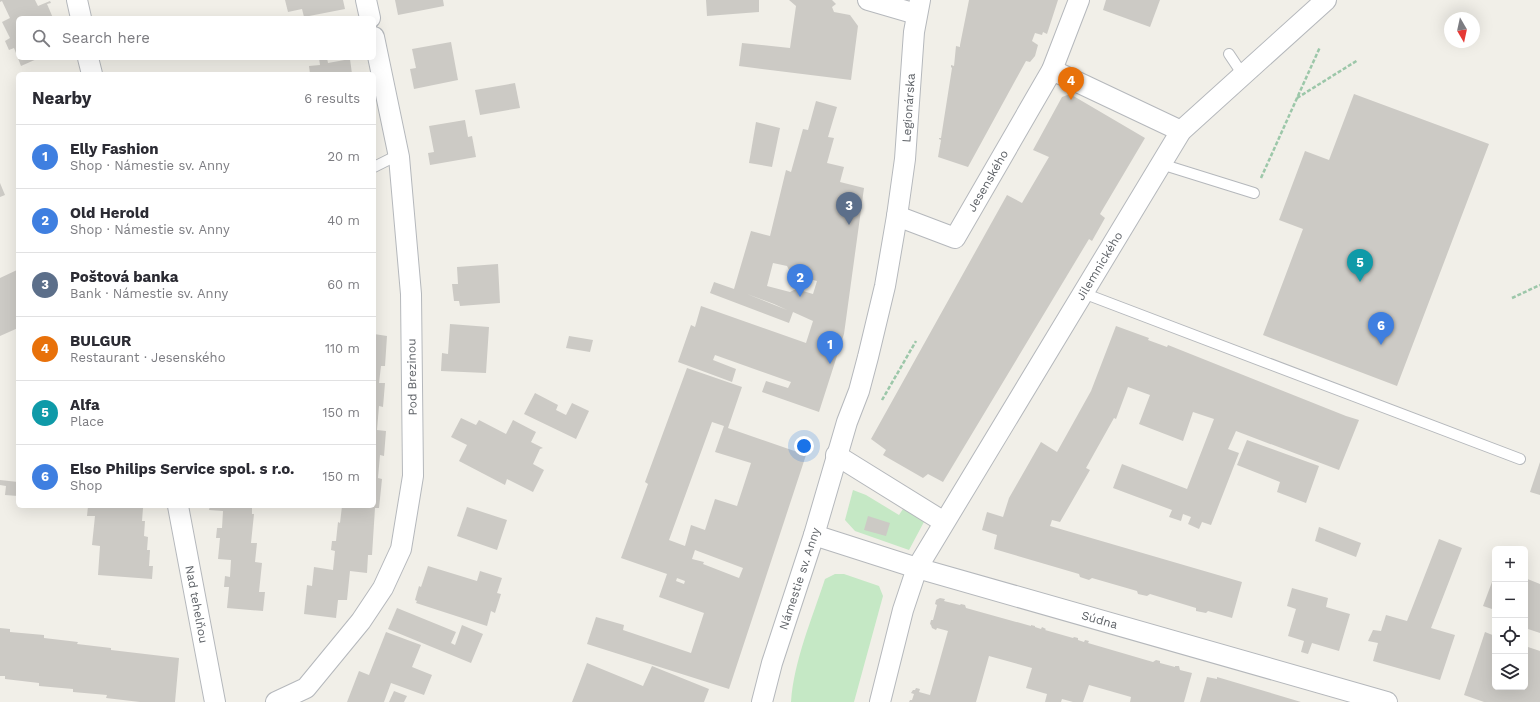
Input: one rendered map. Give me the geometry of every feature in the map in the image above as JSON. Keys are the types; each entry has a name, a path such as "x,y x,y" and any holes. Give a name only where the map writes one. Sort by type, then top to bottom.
{"street":[{"path":"77,0 80,16"},
{"path":"366,0 370,16"},
{"path":"868,0 918,7"},
{"name":"Jesenského","path":"897,216 955,238 1052,70 1079,0"},
{"name":"Jilemnického","path":"917,568 1181,131 1326,0"},
{"name":"Legionárska","path":"897,216 905,159 918,7"},
{"name":"Pod Brezinou","path":"276,702 304,695 361,622 383,588 401,549 413,476 411,294 399,157 376,47"},
{"path":"88,60 92,72"},
{"path":"1052,70 1181,131"},
{"name":"Námestie sv. Anny","path":"762,702 772,663 814,535 836,455 859,391 885,286 897,216"},
{"path":"836,455 944,522"},
{"name":"Nad tehelňou","path":"178,508 214,702"},
{"name":"Súdna","path":"814,535 917,568 1387,702"},
{"path":"880,702 903,610 917,568"}],"lane":[{"path":"1229,54 1243,75"},
{"path":"376,166 390,159 399,157"},
{"path":"1161,164 1254,193"},
{"path":"1083,293 1520,459"}],"path":[{"path":"1254,193 1320,47"},
{"path":"1296,98 1358,60"},
{"path":"1512,298 1540,285"},
{"path":"881,401 916,341"}],"green space":[{"path":"853,490 866,495 899,515 905,506 925,520 909,550 855,531 845,520"},
{"path":"835,574 844,574 879,586 883,596 854,702 791,702 796,671 809,624 825,579"}],"building":[{"path":"0,0 35,0 38,6 50,1 51,3 47,4 52,16 16,16 16,53 14,48 9,50 5,41 10,38 2,22 10,18 2,1 0,2"},
{"path":"285,0 343,0 345,9 309,16 304,16 302,9 288,12"},
{"path":"395,0 443,0 444,6 398,15"},
{"path":"706,0 759,0 759,12 707,16"},
{"path":"789,0 832,0 836,4 832,7 834,12 850,15 858,26 851,80 739,66 742,43 790,48 796,6"},
{"path":"969,0 1058,0 1047,34 1043,32 1042,35 1035,33 1032,41 1038,45 1035,56 1030,62 1026,61 968,167 938,157 941,140 939,138 941,138 952,68 951,65 954,66 956,46 960,47"},
{"path":"1106,0 1160,0 1150,27 1103,10"},
{"path":"451,42 458,80 414,89 410,69 416,68 412,49"},
{"path":"19,60 34,60 21,66"},
{"path":"319,60 327,60 328,63 350,60 352,72 310,72 309,66 320,65"},
{"path":"515,83 520,108 480,115 475,90"},
{"path":"1070,94 1145,138 1100,214 1105,218 1092,241 1089,239 943,482 928,474 923,478 883,455 886,450 871,439 1007,195 1022,203 1049,157 1033,150 1062,97"},
{"path":"1354,94 1489,144 1397,386 1263,335 1303,229 1279,220 1305,151 1329,160"},
{"path":"816,101 837,107 828,137 834,138 827,163 844,167 840,182 864,188 844,334 819,412 762,392 766,381 788,388 791,382 715,355 713,360 736,369 732,382 678,362 691,325 695,327 701,306 806,343 813,321 793,312 789,323 710,293 714,282 734,289 751,231 770,236 786,170 791,172 803,129 808,130","holes":["773,263 787,266 791,274 817,281 813,294 796,289 790,292 767,286","747,294 774,304 787,310"]},
{"path":"465,120 468,137 472,136 476,157 430,165 428,153 434,152 429,126"},
{"path":"756,122 780,128 772,167 749,163"},
{"path":"0,183 5,195 0,197"},
{"path":"498,264 500,303 460,306 459,301 454,301 452,284 458,284 457,267"},
{"path":"16,270 16,329 0,336 0,278"},
{"path":"450,324 489,327 486,373 441,371 442,353 448,354"},
{"path":"1116,326 1149,338 1148,340 1167,347 1168,345 1359,420 1339,470 1236,431 1228,449 1239,453 1211,525 1202,522 1199,529 1188,524 1191,517 1183,514 1181,521 1169,517 1172,510 1113,488 1122,464 1187,489 1214,419 1193,412 1183,441 1139,424 1150,395 1128,387 1116,419 1114,418 1086,468 1090,470 1060,522 1052,520 1050,526 1242,582 1232,618 1208,611 1206,613 1196,611 1196,608 1150,594 1147,596 1138,594 1137,591 1092,578 1089,580 1080,577 1079,574 994,549 997,535 982,530 987,512 1003,517 1009,498 1041,442 1057,452 1091,391"},
{"path":"376,334 387,336 385,366 381,366 379,383 385,383 383,407 379,406 377,430 386,431 384,456 380,455 378,478 382,479 379,508 376,508"},
{"path":"569,336 593,340 590,352 566,348"},
{"path":"687,368 742,387 728,428 806,455 729,689 587,644 596,617 624,625 623,630 691,653 704,613 659,597 667,574 621,558 648,484 645,482","holes":["712,422 724,426 715,452 751,463 737,506 715,499 705,530 691,525 685,546 669,540","695,550 743,568 739,578 703,564 704,562 692,559","677,578 685,581 684,584 676,581"]},
{"path":"535,393 558,405 556,410 566,415 572,403 589,411 576,439 524,414"},
{"path":"461,418 476,425 479,420 506,434 513,420 536,432 531,442 543,448 540,449 533,464 544,470 533,492 507,479 505,485 459,461 467,445 451,437"},
{"path":"1247,440 1319,466 1306,503 1277,492 1280,482 1237,465"},
{"path":"1540,462 1540,495 1530,492"},
{"path":"0,480 16,482 16,496 5,495 6,486 0,485"},
{"path":"467,507 507,520 497,550 457,536"},
{"path":"88,508 143,508 142,521 145,521 144,536 148,537 147,550 150,550 149,566 153,566 152,579 98,575 100,546 92,545 95,516 87,516"},
{"path":"210,508 252,508 252,514 254,514 251,543 257,543 255,562 262,563 259,592 265,592 263,611 227,608 229,587 224,587 225,576 230,577 231,560 218,559 220,538 216,538 217,528 222,528 223,511 209,510"},
{"path":"342,508 375,508 372,555 368,555 367,573 350,571 347,600 338,600 336,618 304,614 307,585 312,586 314,567 333,570 335,551 331,550 332,541 336,541 338,522 340,523"},
{"path":"868,516 890,523 886,536 864,530"},
{"path":"1319,527 1361,543 1356,557 1315,541"},
{"path":"1439,539 1462,548 1431,628 1455,635 1440,680 1373,661 1378,643 1368,641 1373,630 1381,631 1386,615 1407,621"},
{"path":"428,566 477,581 480,571 502,578 497,593 501,594 495,613 491,611 487,626 416,603 417,601 415,600 419,586 421,587"},
{"path":"1528,579 1540,584 1540,633 1528,629"},
{"path":"1492,582 1492,609 1483,606"},
{"path":"1292,588 1328,598 1326,607 1350,614 1339,651 1312,643 1308,654 1301,652 1304,641 1288,636 1296,609 1287,606"},
{"path":"940,598 945,599 944,601 965,605 966,608 1035,626 1041,629 1042,627 1046,629 1045,630 1078,638 1078,640 1084,642 1085,640 1089,641 1088,643 1153,662 1156,660 1160,661 1160,663 1175,667 1179,666 1180,670 1192,673 1184,702 1130,702 1131,697 1089,685 1083,702 1073,702 1062,699 1061,702 1045,702 1047,694 1026,688 1032,668 989,656 976,702 909,702 912,700 914,694 911,693 916,688 920,689 919,692 930,695 948,631 937,628 936,630 932,628 930,624 931,620 933,620 937,605 935,604 936,600"},
{"path":"397,608 456,632 451,643 455,645 462,625 483,634 471,663 388,629"},
{"path":"0,628 10,629 10,632 44,635 44,638 78,642 77,644 111,648 111,650 179,658 175,702 140,702 106,698 107,695 73,692 73,689 39,686 39,683 5,679 5,676 0,676"},
{"path":"386,632 421,645 412,667 432,675 424,695 391,683 384,702 347,702 359,671 369,675"},
{"path":"1485,632 1492,635 1492,690 1528,690 1528,647 1540,651 1540,702 1484,702 1464,695"},
{"path":"587,663 643,686 652,666 709,689 704,702 572,702"},
{"path":"1207,677 1217,679 1217,677 1301,702 1200,702"},
{"path":"394,691 407,696 404,702 389,702"}],"place":[{"name":"BULGUR","path":"1071,100"},
{"name":"Poštová banka","path":"849,225"},
{"name":"Alfa","path":"1360,282"},
{"name":"Old Herold","path":"800,297"},
{"name":"Elso Philips Service spol. s r.o.","path":"1381,345"},
{"name":"Elly Fashion","path":"830,364"}]}
